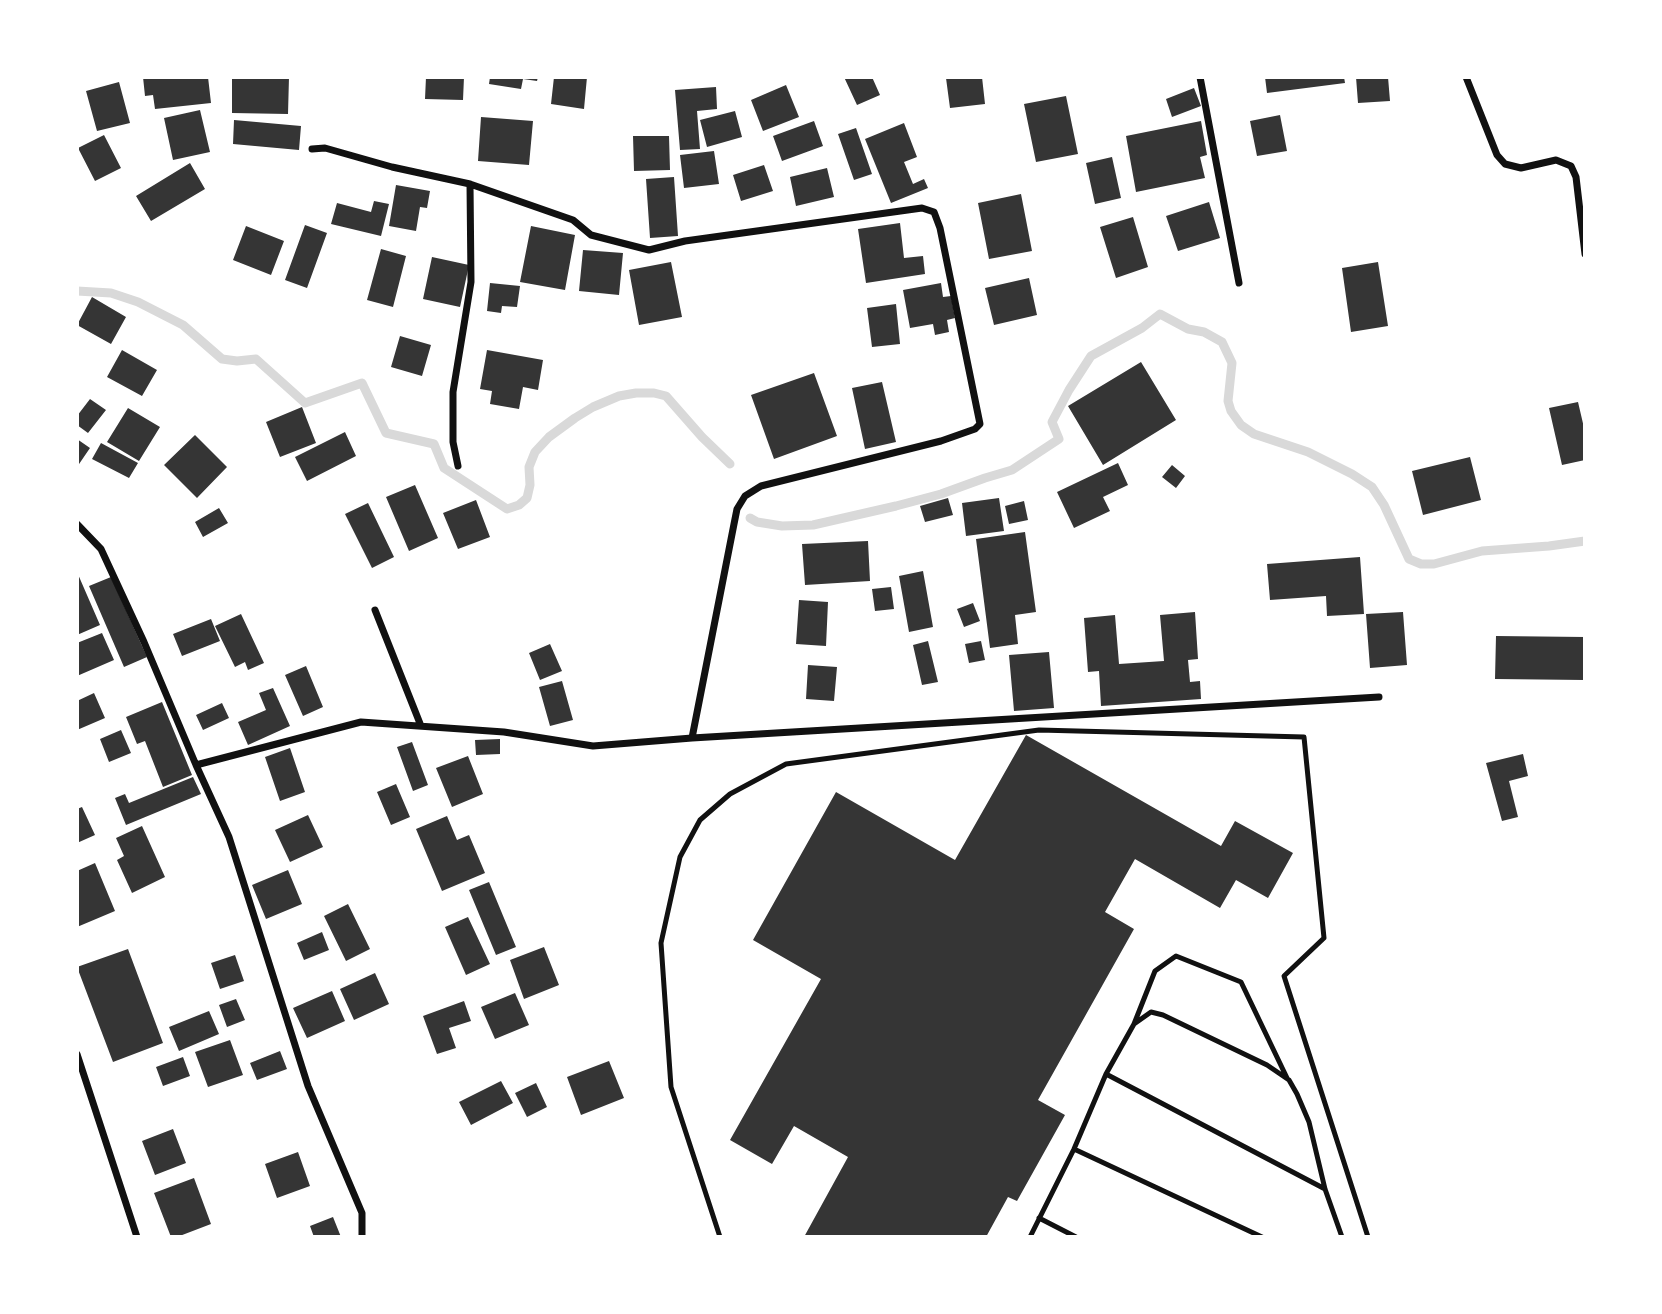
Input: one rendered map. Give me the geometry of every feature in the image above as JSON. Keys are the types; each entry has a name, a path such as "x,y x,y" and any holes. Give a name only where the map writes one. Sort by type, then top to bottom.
{"street":[{"path":"1200,77 1239,282"},
{"path":"1466,77 1496,155 1505,164 1521,168 1556,160 1571,166 1576,177 1585,254"},
{"path":"312,149 325,148 470,184 573,220 592,235 649,250 685,241 922,208 934,212 940,228 980,424 975,429 941,441 761,486 745,496 737,509 692,738"},
{"path":"458,466 453,442 453,392 471,282 470,184"},
{"path":"77,524 101,549 229,837 308,1086 362,1213 362,1237"},
{"path":"375,610 421,726"},
{"path":"196,765 361,722 504,732 593,746 1379,697"},
{"path":"77,1054 137,1237"}],"lane":[{"path":"720,1237 671,1087 661,943 680,856 700,820 730,794 786,764 1039,730 1304,737 1324,938 1284,976 1368,1237"},
{"path":"1030,1237 1074,1149 1106,1074 1134,1024 1155,971 1176,956 1241,982 1309,1122 1325,1189 1342,1237"},
{"path":"1134,1024 1151,1012 1163,1015 1267,1065 1289,1080"},
{"path":"1106,1074 1325,1189"},
{"path":"1074,1149 1262,1237"},
{"path":"1039,1219 1076,1237"}],"building":[{"path":"143,77 208,77 211,103 155,109 153,95 145,96"},
{"path":"232,77 289,77 288,114 232,113"},
{"path":"426,77 464,77 463,100 425,99"},
{"path":"490,77 538,77 537,81 523,79 521,89 489,84"},
{"path":"554,77 587,77 584,109 551,104"},
{"path":"844,77 872,77 880,95 857,105"},
{"path":"982,77 985,104 950,108 946,78"},
{"path":"1265,77 1344,77 1345,83 1267,93"},
{"path":"1356,77 1388,77 1390,101 1358,103"},
{"path":"119,82 130,123 97,131 86,91"},
{"path":"786,85 799,117 763,131 751,100"},
{"path":"716,87 717,109 697,111 700,149 680,150 675,90"},
{"path":"1194,88 1201,106 1172,117 1166,99"},
{"path":"1066,96 1078,154 1036,162 1024,104"},
{"path":"200,110 210,152 173,160 164,118"},
{"path":"735,111 742,137 707,147 700,120"},
{"path":"1280,115 1287,151 1257,156 1250,121"},
{"path":"481,117 533,121 529,165 478,161"},
{"path":"234,120 301,126 299,150 233,144"},
{"path":"814,121 823,146 782,161 773,136"},
{"path":"1201,121 1207,155 1200,157 1205,178 1136,192 1126,136"},
{"path":"904,123 917,157 904,162 913,184 924,179 928,188 891,203 865,139"},
{"path":"856,128 872,174 854,180 838,134"},
{"path":"104,135 121,168 95,181 78,148"},
{"path":"633,136 669,136 670,170 634,171"},
{"path":"714,151 719,184 684,188 680,155"},
{"path":"1112,157 1121,198 1095,204 1086,163"},
{"path":"190,163 205,189 151,221 136,196"},
{"path":"764,165 773,191 741,201 733,175"},
{"path":"827,168 834,197 796,206 790,177"},
{"path":"674,177 678,236 650,238 646,179"},
{"path":"396,185 430,191 427,208 420,207 416,231 389,226"},
{"path":"1021,194 1032,251 989,259 978,203"},
{"path":"374,201 389,204 381,236 331,224 337,203 371,212"},
{"path":"1209,202 1220,238 1178,251 1166,216"},
{"path":"1133,217 1148,267 1116,278 1100,227"},
{"path":"900,223 904,258 923,256 925,274 866,283 858,229"},
{"path":"305,225 327,233 307,288 285,280"},
{"path":"246,226 284,241 271,275 233,260"},
{"path":"531,226 575,235 565,290 520,282"},
{"path":"381,249 406,256 393,307 367,300"},
{"path":"583,250 623,253 619,295 579,291"},
{"path":"432,257 469,265 460,307 423,299"},
{"path":"671,262 682,317 639,325 629,270"},
{"path":"1378,262 1388,326 1351,332 1342,268"},
{"path":"1029,278 1037,315 994,325 985,288"},
{"path":"490,283 520,286 517,307 502,306 501,313 487,311"},
{"path":"941,283 943,297 951,296 955,318 947,320 949,332 935,335 933,324 910,328 903,290"},
{"path":"92,297 126,317 111,344 77,325"},
{"path":"896,304 900,344 872,347 867,308"},
{"path":"400,336 431,345 422,376 391,367"},
{"path":"122,350 157,370 142,396 107,377"},
{"path":"487,350 543,360 538,390 523,387 519,409 490,404 492,391 480,389"},
{"path":"1141,362 1176,420 1103,465 1068,406"},
{"path":"814,373 837,436 774,459 751,395"},
{"path":"882,382 896,442 865,449 852,388"},
{"path":"90,399 106,410 88,433 77,425 77,416"},
{"path":"1578,402 1585,432 1585,460 1562,465 1549,408"},
{"path":"302,407 316,443 280,457 266,422"},
{"path":"128,408 160,427 139,461 107,442"},
{"path":"345,432 356,456 307,481 295,457"},
{"path":"195,435 227,467 197,498 164,465"},
{"path":"77,439 90,448 77,467"},
{"path":"101,443 138,463 129,478 92,459"},
{"path":"1470,457 1481,500 1423,515 1412,471"},
{"path":"1118,463 1128,485 1103,497 1110,511 1074,528 1057,492"},
{"path":"1172,465 1185,476 1176,488 1162,477"},
{"path":"415,485 438,538 409,551 386,497"},
{"path":"948,498 953,515 925,522 920,506"},
{"path":"999,498 1004,531 966,536 962,503"},
{"path":"476,500 490,537 458,549 443,513"},
{"path":"1024,501 1028,520 1009,524 1005,506"},
{"path":"368,503 394,557 372,568 345,514"},
{"path":"219,508 228,523 203,537 195,522"},
{"path":"1025,532 1036,612 1015,615 1018,644 990,648 976,539"},
{"path":"868,541 870,581 805,585 802,544"},
{"path":"1360,557 1364,614 1327,616 1326,596 1270,600 1267,564"},
{"path":"923,571 933,627 909,632 899,576"},
{"path":"77,572 100,625 77,635"},
{"path":"111,577 147,657 124,667 89,586"},
{"path":"891,587 894,609 875,611 872,589"},
{"path":"799,600 828,602 826,646 796,644"},
{"path":"973,603 980,621 964,627 957,609"},
{"path":"1195,612 1198,659 1188,660 1190,682 1200,681 1201,699 1101,706 1099,671 1088,672 1084,618 1115,615 1119,664 1164,661 1160,615"},
{"path":"1403,612 1407,665 1370,668 1366,614"},
{"path":"241,614 264,663 248,670 245,662 235,667 215,626"},
{"path":"211,619 220,641 182,656 173,634"},
{"path":"102,633 114,660 77,676 77,643"},
{"path":"1496,636 1585,637 1585,680 1495,679"},
{"path":"928,641 938,682 922,685 913,645"},
{"path":"981,641 985,660 969,663 965,644"},
{"path":"550,644 562,671 540,680 529,653"},
{"path":"1049,652 1054,708 1014,711 1009,655"},
{"path":"808,665 837,667 834,701 806,699"},
{"path":"306,666 323,707 303,716 285,675"},
{"path":"562,681 573,720 550,726 539,687"},
{"path":"273,688 290,726 248,745 238,722 266,710 259,693"},
{"path":"94,693 105,718 77,730 77,701"},
{"path":"162,702 192,775 163,787 145,741 137,744 126,717"},
{"path":"222,703 229,718 203,730 196,715"},
{"path":"121,730 131,753 109,762 100,739"},
{"path":"1026,735 1221,846 1235,821 1293,853 1268,898 1236,880 1220,908 1135,859 1105,912 1134,929 1038,1100 1065,1115 1017,1201 1008,1197 986,1237 804,1237 848,1157 794,1126 772,1164 730,1140 821,979 753,940 836,792 955,860"},
{"path":"500,739 500,754 476,755 475,740"},
{"path":"412,742 428,785 413,791 397,747"},
{"path":"290,748 305,792 280,801 265,757"},
{"path":"1523,754 1528,776 1509,781 1518,817 1502,821 1486,763"},
{"path":"468,756 483,794 452,807 436,768"},
{"path":"193,777 201,794 126,825 115,798 125,794 129,803"},
{"path":"396,784 410,817 391,825 377,792"},
{"path":"82,807 95,835 77,843 77,809"},
{"path":"308,815 323,847 290,862 275,830"},
{"path":"447,816 457,840 469,835 485,873 442,891 416,829"},
{"path":"142,826 165,877 132,893 117,860 124,856 116,838"},
{"path":"95,863 115,911 77,927 77,871"},
{"path":"288,870 302,904 266,919 252,885"},
{"path":"489,882 516,947 496,955 469,890"},
{"path":"348,904 370,949 346,961 324,916"},
{"path":"468,917 490,964 466,975 445,927"},
{"path":"322,932 329,950 304,960 297,943"},
{"path":"544,947 559,985 524,999 510,960"},
{"path":"128,949 163,1043 113,1062 77,967"},
{"path":"235,955 244,981 220,989 211,963"},
{"path":"375,973 389,1004 354,1020 340,989"},
{"path":"332,991 345,1021 307,1038 293,1008"},
{"path":"515,993 529,1025 495,1039 481,1007"},
{"path":"236,999 245,1020 227,1027 219,1005"},
{"path":"464,1001 471,1021 449,1028 456,1048 437,1054 423,1016"},
{"path":"209,1011 219,1034 179,1051 169,1027"},
{"path":"230,1040 243,1075 208,1087 195,1052"},
{"path":"280,1051 287,1069 257,1080 250,1063"},
{"path":"183,1057 190,1076 163,1086 156,1067"},
{"path":"609,1061 624,1098 581,1115 567,1077"},
{"path":"501,1081 513,1103 471,1125 459,1102"},
{"path":"536,1083 547,1107 527,1117 515,1093"},
{"path":"173,1129 186,1163 155,1175 142,1141"},
{"path":"298,1152 310,1186 277,1198 265,1164"},
{"path":"194,1178 211,1224 171,1237 154,1193"},
{"path":"333,1217 341,1237 314,1237 310,1226"}],"waterway":[{"path":"77,291 111,293 138,302 183,325 222,359 256,359 305,403 362,383 386,433 434,444 444,468 507,509 519,505 527,498 530,485 529,467 535,452 549,437 593,407 619,396 636,393 666,396 730,464"},
{"path":"750,518 757,522 782,526 813,525 941,494 1012,470 1059,439 1052,422 1091,356 1142,328 1160,314 1188,329 1204,332 1222,342 1232,363 1228,401 1231,411 1241,425 1254,434 1308,452 1372,487 1384,505 1409,559 1421,564 1434,564 1482,551 1585,541"}]}
